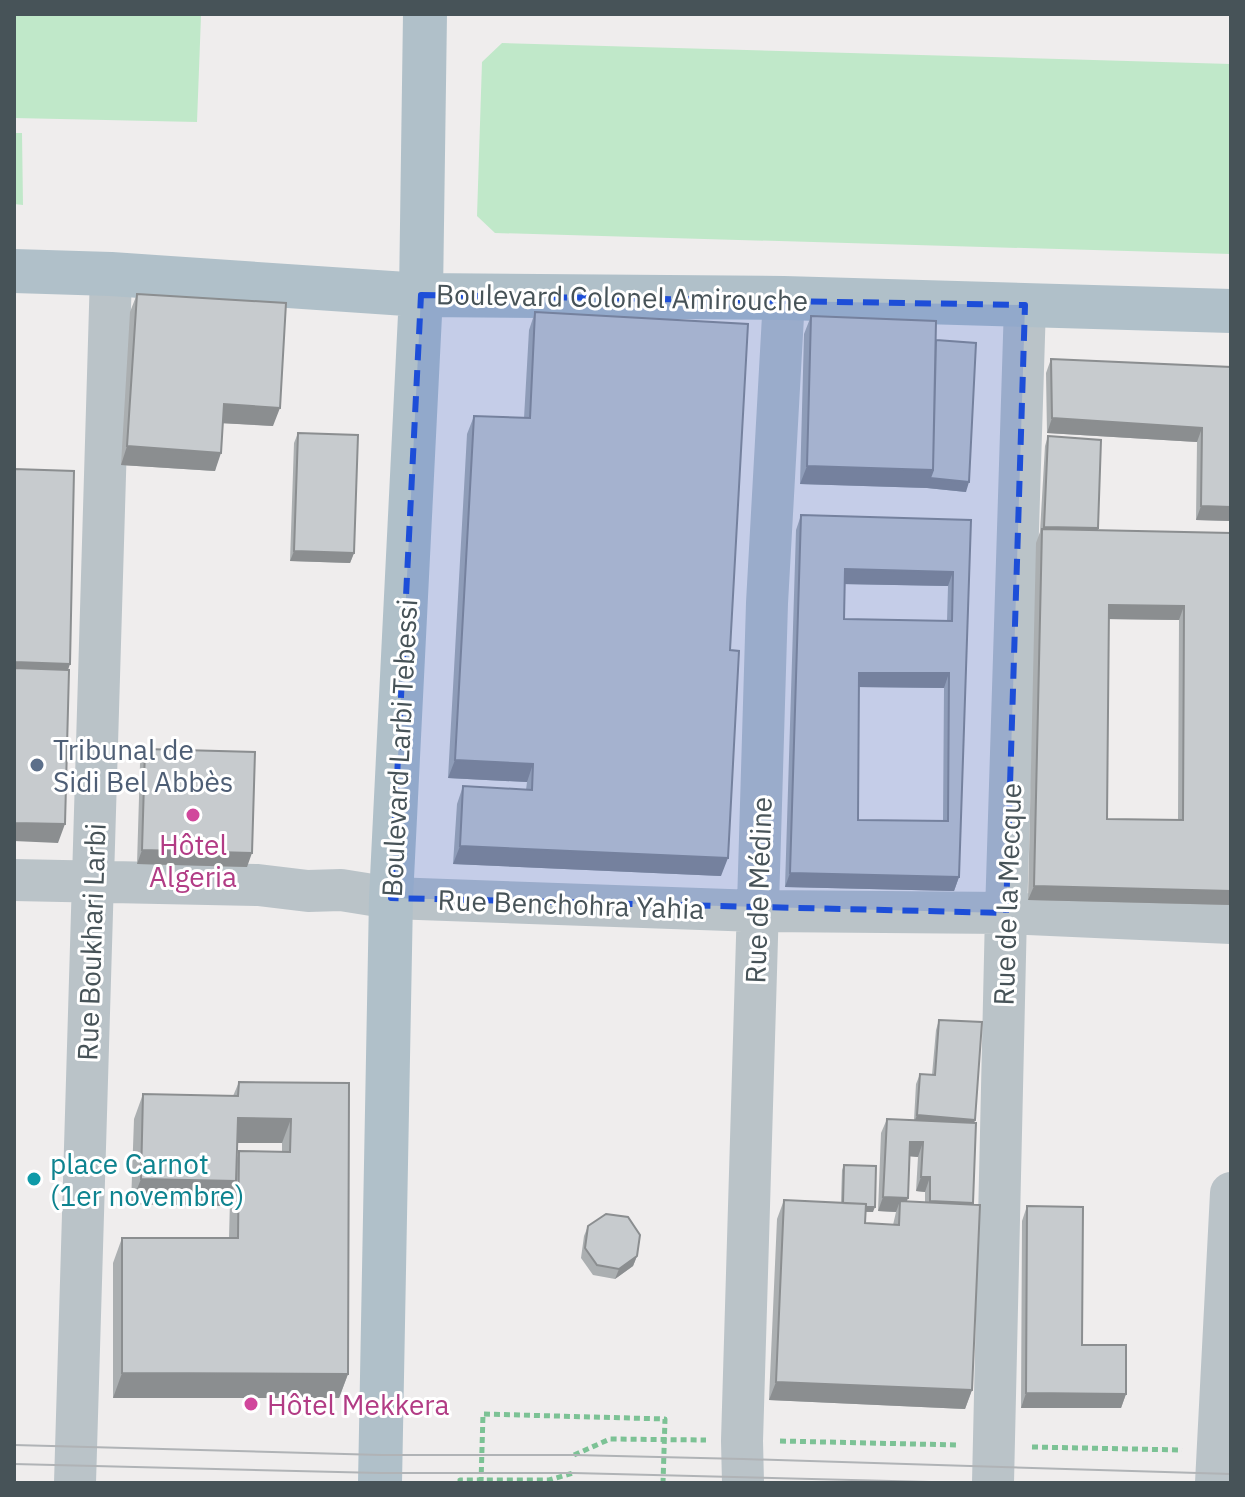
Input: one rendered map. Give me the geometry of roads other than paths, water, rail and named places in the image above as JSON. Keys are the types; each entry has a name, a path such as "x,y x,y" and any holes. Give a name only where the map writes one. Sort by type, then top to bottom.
{"main road":[{"name":"Boulevard Larbi Tebessi","path":"380,1483 391,898 421,295 425,14"},
{"name":"Boulevard Colonel Amirouche","path":"14,271 111,274 421,295 784,298 1231,311"}],"street":[{"name":"Rue Boukhari Larbi","path":"75,1475 111,274"},
{"name":"Rue de Médine","path":"743,1483 767,603 784,298"},
{"name":"Rue de la Mecque","path":"993,1465 1025,305"},
{"name":"Rue Benchohra Yahia","path":"14,880 258,885 308,891 341,890 391,898 757,911 1006,913 1231,923"},
{"path":"1216,1467 1231,1193"}],"tram line":[{"path":"14,1445 381,1455 743,1459 1231,1474"},
{"path":"14,1464 971,1483"}],"place":[{"name":"Tribunal de Sidi Bel Abbès","path":"37,765"},
{"name":"Hôtel Algeria","path":"193,815"},
{"name":"place Carnot (1er novembre)","path":"34,1179"},
{"name":"Hôtel Mekkera","path":"251,1404"}]}
